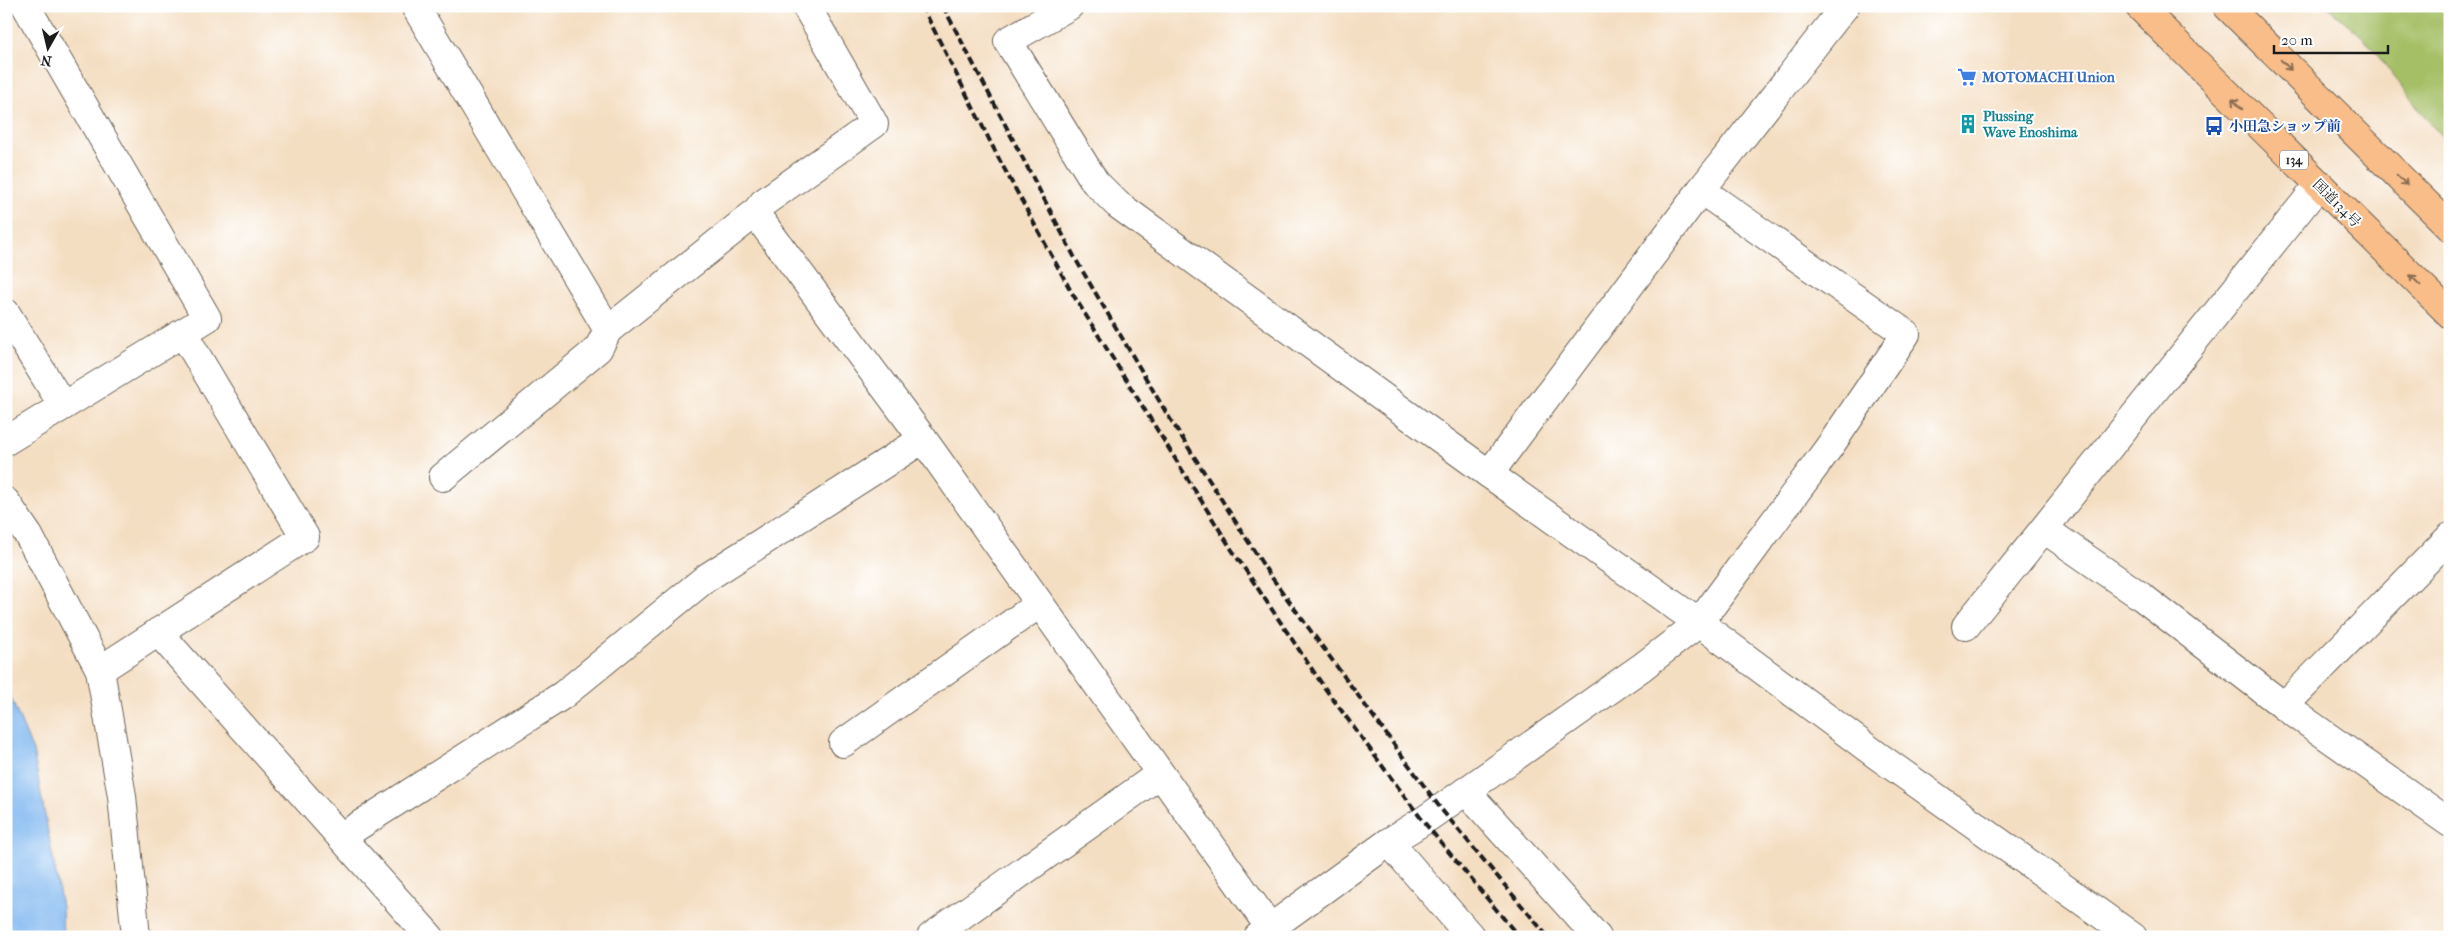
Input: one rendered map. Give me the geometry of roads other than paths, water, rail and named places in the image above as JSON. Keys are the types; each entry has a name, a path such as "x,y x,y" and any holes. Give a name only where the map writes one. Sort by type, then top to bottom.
{"highway":[{"name":"国道134号","path":"2139,6 2450,314"},
{"path":"2227,6 2450,227"}],"street":[{"path":"6,441 208,318 26,6"},
{"path":"414,6 608,330"},
{"path":"443,477 598,349 608,330 755,213 763,203 874,124 806,6"},
{"path":"1069,6 1008,42 1096,182 1117,204 1489,474 1700,623 1878,756 2133,937"},
{"path":"1489,474 1701,190 1845,6"},
{"path":"1966,626 2319,185"},
{"path":"755,213 923,439 1160,774 1264,932 1389,842 1466,791 1642,667 1700,623 1830,446 1906,334 1701,190"},
{"path":"6,313 62,406"},
{"path":"100,670 306,537 183,333"},
{"path":"340,837 563,695 706,578 923,439"},
{"path":"6,502 29,536 100,670 122,796 136,937"},
{"path":"2044,529 2142,597 2284,706 2450,823"},
{"path":"2284,706 2450,538"},
{"path":"843,743 1039,604"},
{"path":"158,632 430,937"},
{"path":"932,937 1160,774"},
{"path":"1466,791 1597,937"},
{"path":"1389,842 1471,937"}],"water":[{"path":"6,686 33,751 62,907 63,937 6,937"}],"railway":[{"path":"922,6 999,159 1072,293 1232,550 1324,687 1423,821 1519,937"},
{"path":"943,6 1076,260 1167,414 1267,571 1441,809 1548,937"}],"place":[{"name":"MOTOMACHI Union","path":"1967,77"},
{"name":"Plussing Wave Enoshima","path":"1968,124"},
{"name":"小田急ショップ前","path":"2214,126"}]}
